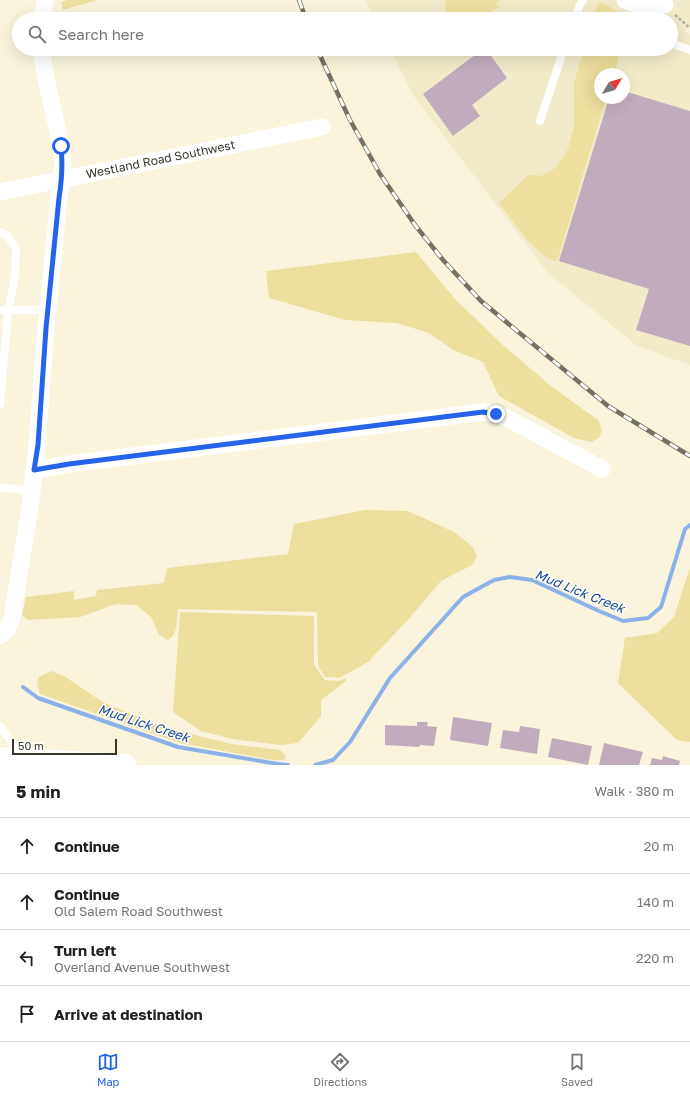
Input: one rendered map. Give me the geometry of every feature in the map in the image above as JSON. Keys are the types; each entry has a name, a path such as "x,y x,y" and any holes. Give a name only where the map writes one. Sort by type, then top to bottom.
{"street":[{"path":"43,12 45,0"},
{"path":"625,0 635,5 660,8"},
{"path":"1,636 7,630 12,618 32,490 48,310 62,179 63,164 61,146 42,56"},
{"name":"Westland Road Southwest","path":"0,192 322,127"},
{"path":"34,470 69,464 483,412 496,414 507,418 602,469"},
{"path":"0,758 26,763 125,765"}],"lane":[{"path":"577,12 583,0"},
{"path":"678,46 690,50"},
{"path":"540,121 562,56"},
{"path":"0,232 8,236 16,248 15,277 4,310 0,406"},
{"path":"4,310 48,310"},
{"path":"0,488 32,490"},
{"path":"0,726 26,763"}],"path":[{"path":"678,20 690,28"}],"shaded area":[{"path":"67,0 97,0 63,10 61,2"},
{"path":"365,0 690,0 690,26 685,32 690,35 690,365 637,346 548,273 413,95 394,56 678,56 678,12 371,12"},
{"path":"445,0 500,0 496,3 498,7 492,12 446,12"},
{"path":"598,3 603,3 618,12 595,12"},
{"path":"582,56 619,56 616,68 594,68 594,104 604,104 557,262 543,255 529,242 499,203 528,175 541,176 557,167 568,149 574,127 574,83"},
{"path":"416,252 455,299 504,346 551,386 598,420 602,430 599,438 591,442 574,438 499,396 483,362 453,350 429,333 397,323 345,320 269,298 266,271"},
{"path":"365,510 408,511 454,532 473,547 477,557 472,565 441,581 407,621 368,662 339,678 325,677 318,665 317,612 178,609 174,635 167,640 159,635 151,617 136,605 116,604 80,617 28,620 22,615 26,597 74,591 74,600 96,596 97,590 164,583 167,568 288,554 294,524"},
{"path":"690,567 690,742 677,740 618,683 625,638 657,633 674,617"},
{"path":"180,612 314,616 314,665 325,680 339,681 345,678 346,681 321,700 321,716 298,743 280,745 232,739 201,731 173,712"},
{"path":"51,671 64,676 104,703 167,728 231,744 280,750 286,756 284,760 272,760 180,743 40,694 37,683 39,677"}],"building":[{"path":"474,56 491,56 507,78 472,105 480,116 453,136 423,94"},
{"path":"630,93 690,111 690,346 636,330 649,289 559,261 607,104 630,104"},
{"path":"453,717 492,723 488,746 450,740"},
{"path":"417,722 428,722 427,726 437,727 434,746 420,745 419,747 385,745 385,725 417,726"},
{"path":"520,726 540,729 537,754 500,748 503,730 519,732"},
{"path":"552,738 592,746 588,765 548,757"},
{"path":"604,743 643,752 639,765 599,765"},
{"path":"663,756 680,761 679,765 650,765 652,758 662,760"}],"waterway":[{"name":"Mud Lick Creek","path":"315,765 333,760 350,742 390,678 463,597 494,580 510,577 532,580 623,621 648,618 661,607 685,529 690,525"},
{"name":"Mud Lick Creek","path":"23,687 38,698 178,747 288,765"}],"railway":[{"path":"299,0 303,12"},
{"path":"320,56 350,120 380,174 415,225 443,260 481,301 608,406 690,456"}],"route":[{"path":"61,146 63,164 62,179 50,285 38,445 34,470 69,464 483,412 496,414"}]}
